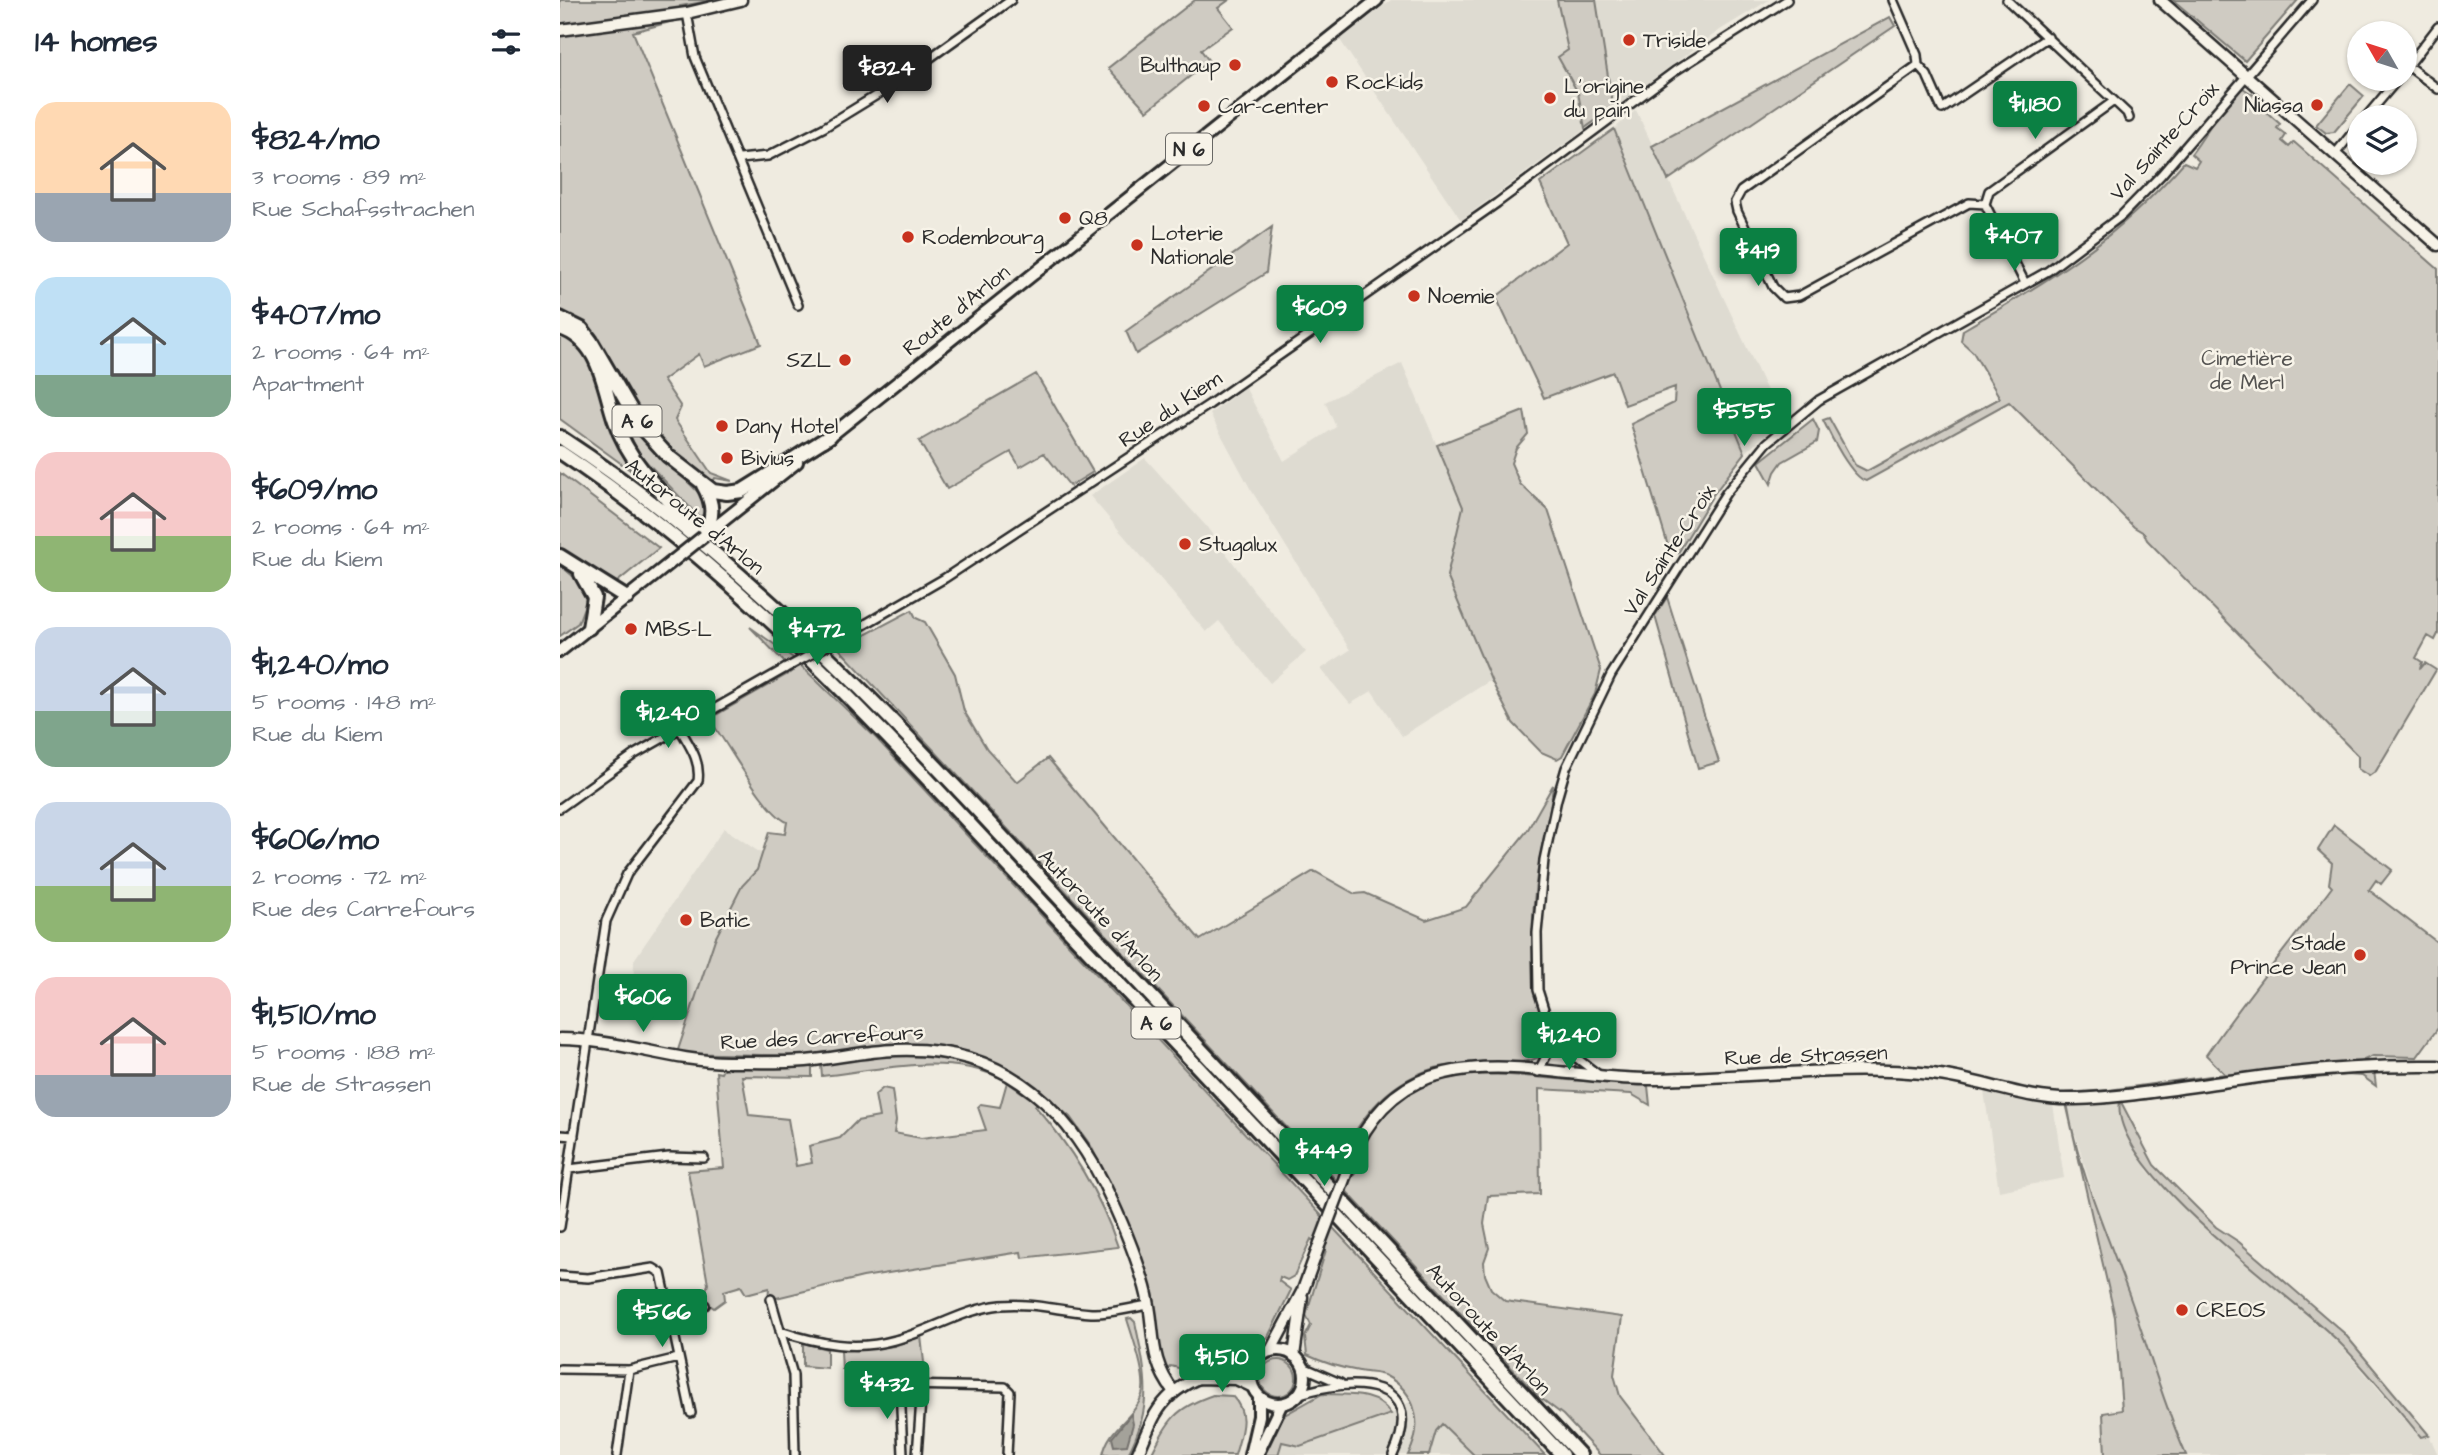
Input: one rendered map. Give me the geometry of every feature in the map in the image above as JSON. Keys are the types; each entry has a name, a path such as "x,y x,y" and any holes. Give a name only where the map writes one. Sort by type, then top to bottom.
{"highway":[{"name":"A 6","path":"560,320 582,329 644,431 702,485"},
{"path":"560,328 576,336 594,356 614,420 633,457 729,566"},
{"path":"702,485 727,494 741,491 830,436"},
{"name":"Autoroute d'Arlon","path":"560,437 632,488 729,566 799,629 905,735 1580,1455"},
{"name":"Autoroute d'Arlon","path":"560,452 652,519 735,589 883,732 1562,1455"},
{"path":"702,485 712,507 713,525 704,537"},
{"path":"560,556 627,598"},
{"path":"576,568 594,597 589,628"}],"main road":[{"path":"560,30 687,13 741,0"},
{"name":"Route d'Arlon","path":"713,525 830,436 1377,0"},
{"path":"2160,0 2244,77 2438,245"},
{"path":"560,651 704,537"},
{"name":"Rue des Carrefours","path":"560,1039 588,1039 670,1058 701,1061 803,1061 899,1049 945,1053 994,1067 1048,1103 1077,1138 1120,1219 1149,1305 1158,1368 1174,1392"},
{"name":"Rue de Strassen","path":"1271,1350 1303,1290 1357,1145 1380,1108 1395,1095 1425,1079 1470,1069 1602,1077 1914,1073 2028,1095 2073,1099 2156,1092 2311,1070 2374,1065 2438,1066"},
{"name":"Rue de Strassen","path":"1294,1356 1303,1290"},
{"path":"1137,1455 1155,1415 1174,1392 1214,1370 1254,1363 1271,1350 1294,1356 1303,1367 1305,1380 1300,1394 1281,1405 1257,1455"},
{"path":"1251,1386 1254,1363"},
{"path":"1199,1378 1236,1379 1251,1386 1259,1398 1259,1416 1250,1455"},
{"path":"1259,1398 1281,1405"}],"street":[{"path":"740,159 768,156 823,128 885,90 1010,0"},
{"name":"Rue du Kiem","path":"560,808 679,727 946,578 1210,404 1507,197 1675,71 1787,0"},
{"path":"1893,0 1917,55 1917,65 1927,75 1942,109 2048,37"},
{"path":"2007,0 2114,100 2129,118"},
{"name":"Val Sainte-Croix","path":"1553,1041 1538,990 1537,933 1544,860 1566,768 1617,664 1726,493 1767,443 1823,398 2025,283 2086,245 2121,216 2156,181 2312,0"},
{"path":"687,13 695,57 740,159 743,174 798,304"},
{"path":"2417,55 2438,27"},
{"path":"1917,65 1741,191 1735,202 1737,211 1773,287 1784,298 1799,296 1969,203 1986,204"},
{"path":"2417,76 2438,89"},
{"path":"2376,105 2388,91"},
{"path":"2025,283 1986,204 1989,191 2114,100"},
{"path":"2335,154 2347,140"},
{"path":"560,1227 606,921 616,894 635,861 698,781 700,769 696,757 679,727"},
{"path":"1538,1072 1553,1041 1602,1077"},
{"path":"560,1135 574,1136"},
{"path":"569,1169 669,1157 704,1158"},
{"path":"560,1276 588,1278 653,1268 657,1270 671,1312 691,1413"},
{"path":"771,1299 793,1375 795,1455"},
{"path":"780,1331 834,1346 869,1345 896,1340 952,1317 997,1305 1021,1303 1093,1313 1149,1305"},
{"path":"671,1312 705,1305"},
{"path":"560,1370 629,1370 678,1358"},
{"path":"1303,1367 1341,1383 1380,1388 1397,1402 1404,1423 1393,1455"},
{"path":"617,1455 629,1370"},
{"path":"1300,1394 1341,1383"},
{"path":"903,1455 900,1385 996,1385 1008,1389 1007,1455"},
{"path":"916,1455 923,1386"},
{"path":"901,1418 920,1418"}],"shaded area":[{"path":"1391,0 1769,0 1720,30 1461,220 1340,40"},
{"path":"1636,110 1781,421 1745,453 1614,129"},
{"path":"1402,363 1463,507 1447,576 1491,680 1402,736 1372,691 1350,704 1321,669 1350,650 1250,488 1210,414 1245,387 1284,461 1336,427 1325,402"},
{"path":"1145,458 1206,526 1253,590 1306,652 1270,683 1219,621 1206,632 1090,496"},
{"path":"724,828 762,854 757,870 742,886 715,939 691,1010 633,1002 634,960"},
{"path":"1984,1091 2053,1104 2064,1178 1999,1191"},
{"path":"2120,1101 2147,1170 2210,1233 2336,1340 2420,1437 2429,1435 2438,1455 2186,1455 2167,1412 2131,1301 2109,1247 2066,1103"},
{"path":"1409,1402 1417,1412 1419,1428 1408,1455 1278,1455 1282,1442 1391,1414"},
{"path":"1131,1414 1133,1424 1127,1445 1114,1446 1112,1438"},
{"path":"1442,1423 1474,1455 1429,1455 1436,1431"}],"green space":[{"path":"560,0 715,0 680,6 681,19 633,32 761,344 704,366 699,354 663,380 681,407 675,420 711,473 732,481 715,478 712,485 668,447 645,421 603,348 579,324 560,313"},
{"path":"1195,0 1229,0 1218,8 1233,27 1201,50 1209,61 1147,111 1108,68"},
{"path":"1557,0 1596,0 1613,108 1585,128 1578,93 1558,57 1568,50"},
{"path":"2173,0 2298,0 2245,61"},
{"path":"1890,17 1895,26 1668,180 1652,146"},
{"name":"Cimetière de Merl","path":"2243,88 2265,103 2262,108 2280,124 2277,128 2286,135 2282,141 2289,147 2294,142 2438,269 2438,634 2435,640 2428,636 2416,658 2422,662 2420,669 2425,663 2436,670 2376,771 2369,776 2358,769 2358,756 2147,540 2144,533 2134,527 2009,402 1866,481 1848,464 1823,420 1829,418 1855,465 1867,471 2000,398 1973,352 1961,341 1963,330 2026,293 2081,256 2133,214 2184,162 2195,167 2199,161 2191,154 2222,108"},
{"path":"2347,88 2347,91 2358,91 2364,96 2356,105 2347,105 2347,116 2334,132 2326,133 2316,125"},
{"path":"1614,129 1745,453 1713,495 1678,553 1668,546 1631,424 1674,403 1675,387 1625,405 1613,372 1544,398 1496,297 1567,243 1540,183"},
{"path":"1272,227 1266,273 1136,354 1126,331"},
{"path":"560,333 573,340 589,357 639,473 637,475 560,419"},
{"path":"1036,374 1093,472 1070,486 1044,453 1020,467 1011,452 947,489 919,441"},
{"path":"620,401 665,459 704,498 707,512 699,517 638,453 618,407"},
{"path":"1524,411 1528,434 1516,448 1511,463 1520,484 1548,510 1601,670 1595,694 1562,756 1557,759 1541,752 1513,723 1491,680 1447,576 1463,507 1437,445"},
{"path":"1813,419 1819,431 1817,442 1782,462 1771,484 1759,462"},
{"path":"560,473 659,548 617,582 560,549"},
{"path":"560,565 582,584 587,599 578,623 560,636"},
{"path":"1667,597 1719,762 1698,768 1655,616"},
{"path":"912,610 916,618 925,622 955,674 964,711 987,749 1017,782 1048,758 1200,940 1314,871 1355,894 1365,893 1426,920 1466,907 1527,831 1553,785 1534,897 1534,981 1544,1030 1543,1053 1525,1061 1446,1066 1418,1074 1403,1082 1377,1103 1356,1130 1340,1161 1354,1175 1374,1125 1392,1104 1413,1090 1436,1081 1489,1074 1648,1086 1650,1105 1631,1094 1539,1089 1540,1194 1488,1196 1484,1224 1489,1248 1484,1262 1485,1275 1491,1289 1505,1301 1622,1317 1614,1375 1620,1396 1665,1455 1600,1455 1563,1415 1538,1396 830,639 842,647"},
{"path":"750,627 792,657 877,739 1545,1455 1474,1455 1442,1424 1436,1431 1429,1455 1408,1455 1416,1433 1415,1411 1411,1400 1397,1383 1383,1375 1339,1367 1307,1355 1305,1337 1311,1325 1306,1315 1326,1250 1311,1239 1294,1276 1287,1280 1280,1277 1279,1281 1291,1290 1268,1337 1244,1353 1206,1359 1182,1369 1171,1366 1167,1370 1160,1354 1143,1262 1091,1146 1070,1117 1026,1079 982,1057 935,1046 875,1047 811,1056 677,1053 715,939 742,886 757,870 769,832 785,834 787,822 778,816 757,791 709,719 793,671"},
{"path":"2334,825 2392,870 2381,884 2376,880 2369,890 2438,943 2438,1028 2417,1057 2373,1056 2364,1060 2364,1071 2374,1071 2376,1086 2362,1076 2347,1075 2240,1085 2121,1102 2154,1165 2216,1227 2239,1242 2344,1333 2429,1435 2421,1437 2337,1340 2206,1229 2171,1194 2142,1161 2124,1129 2120,1101 2067,1103 2086,1179 2186,1455 2105,1455 2103,1413 2122,1410 2115,1317 2066,1103 2066,1093 2109,1090 2225,1074 2206,1055 2332,887 2329,884 2332,863 2318,850"},
{"path":"918,1055 967,1063 998,1077 956,1066 934,1065 888,1067 822,1076 821,1065 872,1057"},
{"path":"724,1067 812,1067 812,1077 742,1076 749,1115 788,1119 796,1166 812,1163 809,1146 840,1138 857,1121 879,1117 875,1095 883,1088 892,1090 896,1121 894,1133 921,1138 986,1130 978,1107 981,1104 1000,1107 1007,1082 1037,1103 1035,1106 1073,1155 1103,1209 1118,1247 1022,1258 1021,1252 863,1277 768,1300 769,1288 746,1294 741,1286 724,1291 725,1300 714,1308 703,1300 708,1284 688,1171 724,1168 716,1072 721,1073"},
{"path":"1131,1318 1135,1322 1144,1374 1145,1404 1142,1420 1128,1454 1103,1455 1110,1437 1134,1410 1142,1395 1143,1378 1127,1319"},
{"path":"921,1336 925,1371 899,1371 898,1364 891,1364 891,1371 842,1369 841,1351 894,1346"},
{"path":"803,1343 827,1349 827,1368 803,1366"},
{"path":"1278,1360 1291,1365 1296,1378 1291,1391 1278,1396 1265,1391 1260,1378 1265,1365"},
{"path":"1322,1394 1369,1398 1377,1401 1391,1414 1300,1446 1282,1442 1278,1455 1259,1455 1281,1417"},
{"path":"1213,1395 1232,1396 1241,1410 1243,1424 1235,1455 1151,1455 1174,1416"}],"place":[{"name":"Triside","path":"1629,40"},
{"name":"Bulthaup","path":"1235,65"},
{"name":"Rockids","path":"1332,82"},
{"name":"L'origine du pain","path":"1550,98"},
{"name":"Niassa","path":"2317,105"},
{"name":"Car-center","path":"1204,106"},
{"name":"Q8","path":"1065,218"},
{"name":"Rodembourg","path":"908,237"},
{"name":"Loterie Nationale","path":"1137,245"},
{"name":"Noemie","path":"1414,296"},
{"name":"SZL","path":"845,360"},
{"name":"Dany Hotel","path":"722,426"},
{"name":"Bivius","path":"727,458"},
{"name":"Stugalux","path":"1185,544"},
{"name":"MBS-L","path":"631,629"},
{"name":"Batic","path":"686,920"},
{"name":"Stade Prince Jean","path":"2360,955"},
{"name":"CREOS","path":"2182,1310"}]}
